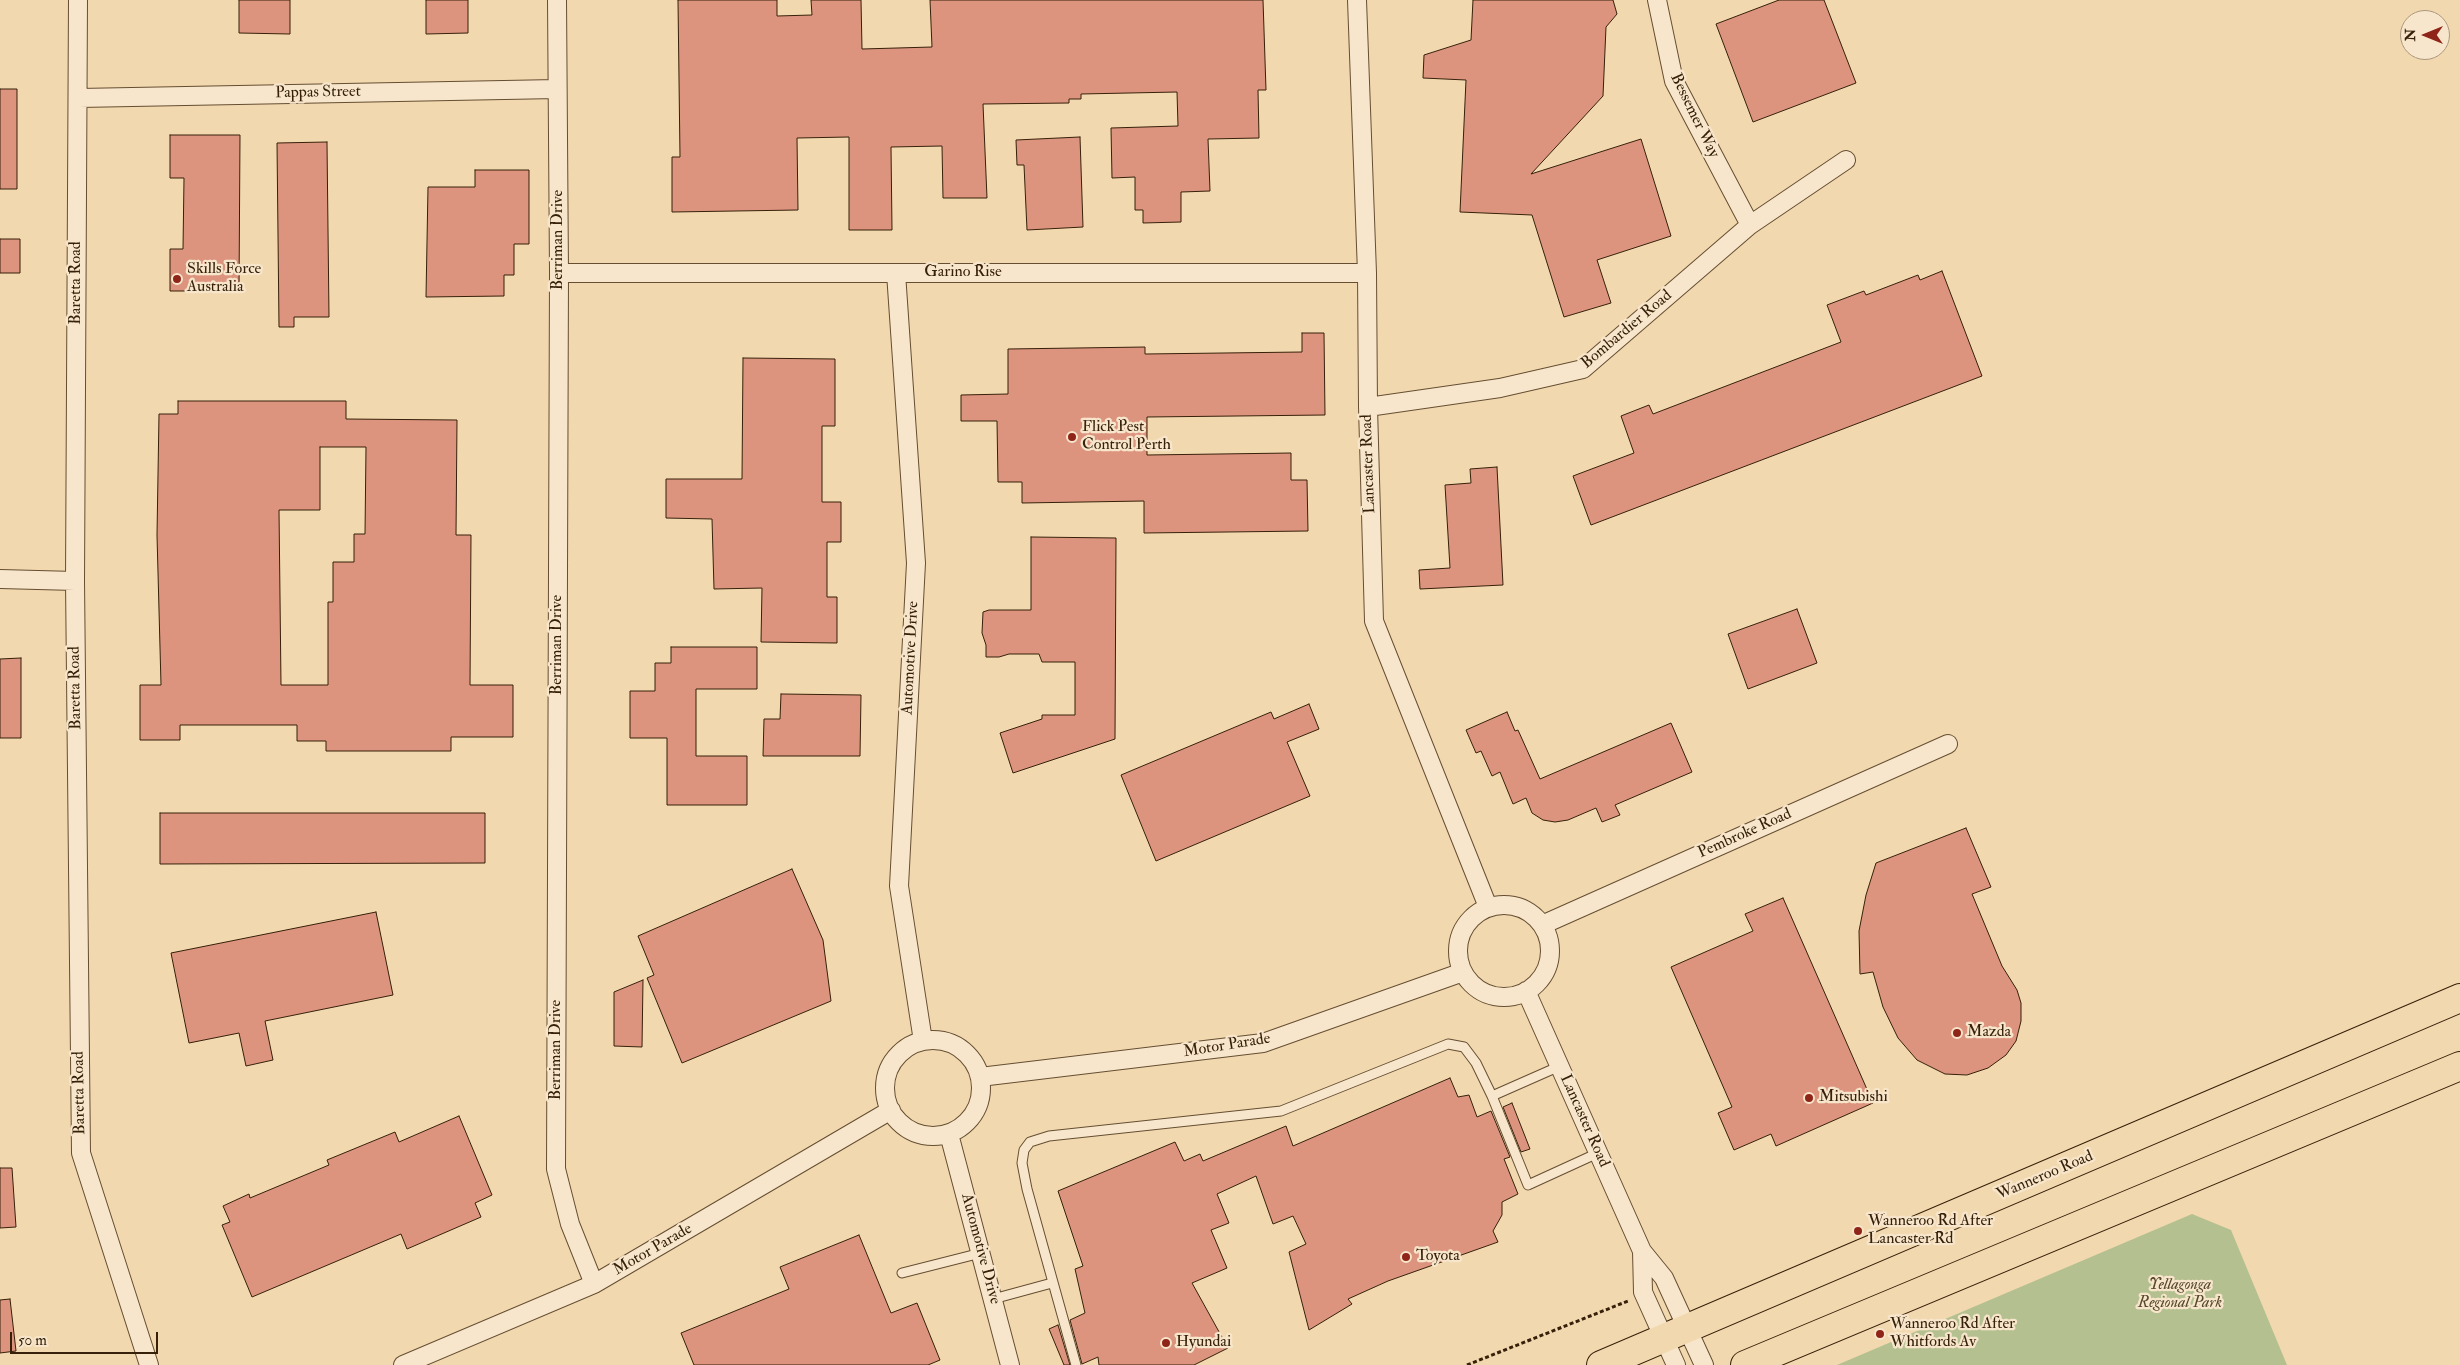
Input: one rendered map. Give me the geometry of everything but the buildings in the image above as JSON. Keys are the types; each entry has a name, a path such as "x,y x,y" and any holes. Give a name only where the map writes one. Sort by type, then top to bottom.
{"highway":[{"name":"Wanneroo Road","path":"1601,1365 2460,998"},
{"path":"1745,1365 2460,1066"}],"street":[{"name":"Baretta Road","path":"78,0 79,98 75,581 80,1152 149,1365"},
{"name":"Berriman Drive","path":"557,0 559,273 556,1169 570,1224 594,1284"},
{"name":"Lancaster Road","path":"1357,0 1368,273 1368,407 1374,621 1488,907"},
{"name":"Bessemer Way","path":"1657,0 1674,81 1750,225"},
{"name":"Pappas Street","path":"79,98 557,89"},
{"name":"Bombardier Road","path":"1368,407 1500,388 1583,369 1750,225 1846,160"},
{"name":"Garino Rise","path":"559,273 1368,273"},
{"name":"Automotive Drive","path":"896,273 916,563 899,886 923,1040"},
{"path":"0,579 75,581"},
{"name":"Pembroke Road","path":"1542,925 1948,744"},
{"path":"1503,904 1518,906 1532,914 1542,925 1549,939 1550,954 1546,969 1538,982 1526,991 1512,996 1498,997 1483,992 1471,984 1463,972 1458,957 1459,941 1464,926 1474,915 1488,907 1503,904"},
{"name":"Motor Parade","path":"980,1077 1263,1043 1463,972"},
{"name":"Lancaster Road","path":"1526,991 1642,1251 1664,1278 1676,1334 1676,1365"},
{"path":"923,1040 942,1040 959,1047 973,1060 980,1077 981,1095 975,1112 964,1125 949,1134 932,1136 916,1133 901,1124 891,1110 885,1093 887,1076 894,1060 907,1047 923,1040"},
{"name":"Motor Parade","path":"403,1365 594,1284 891,1110"},
{"name":"Automotive Drive","path":"949,1134 1010,1365"},
{"name":"Lancaster Road","path":"1642,1251 1642,1292 1704,1365"}],"lane":[{"path":"1076,1365 1027,1189 1022,1163 1024,1150 1030,1142 1049,1136 1281,1112 1448,1044 1464,1047 1476,1063 1492,1096 1528,1186 1598,1153"},
{"path":"1492,1096 1560,1066"},
{"path":"902,1273 981,1253"},
{"path":"993,1299 1052,1283"}],"green space":[{"name":"Yellagonga Regional Park","path":"2192,1214 2231,1230 2287,1365 1837,1365"}],"place":[{"name":"Skills Force Australia","path":"177,279"},
{"name":"Flick Pest Control Perth","path":"1072,437"},
{"name":"Mazda","path":"1957,1033"},
{"name":"Mitsubishi","path":"1809,1098"},
{"name":"Wanneroo Rd After Lancaster Rd","path":"1858,1231"},
{"name":"Toyota","path":"1406,1257"},
{"name":"Wanneroo Rd After Whitfords Av","path":"1880,1334"},
{"name":"Hyundai","path":"1166,1343"}]}
